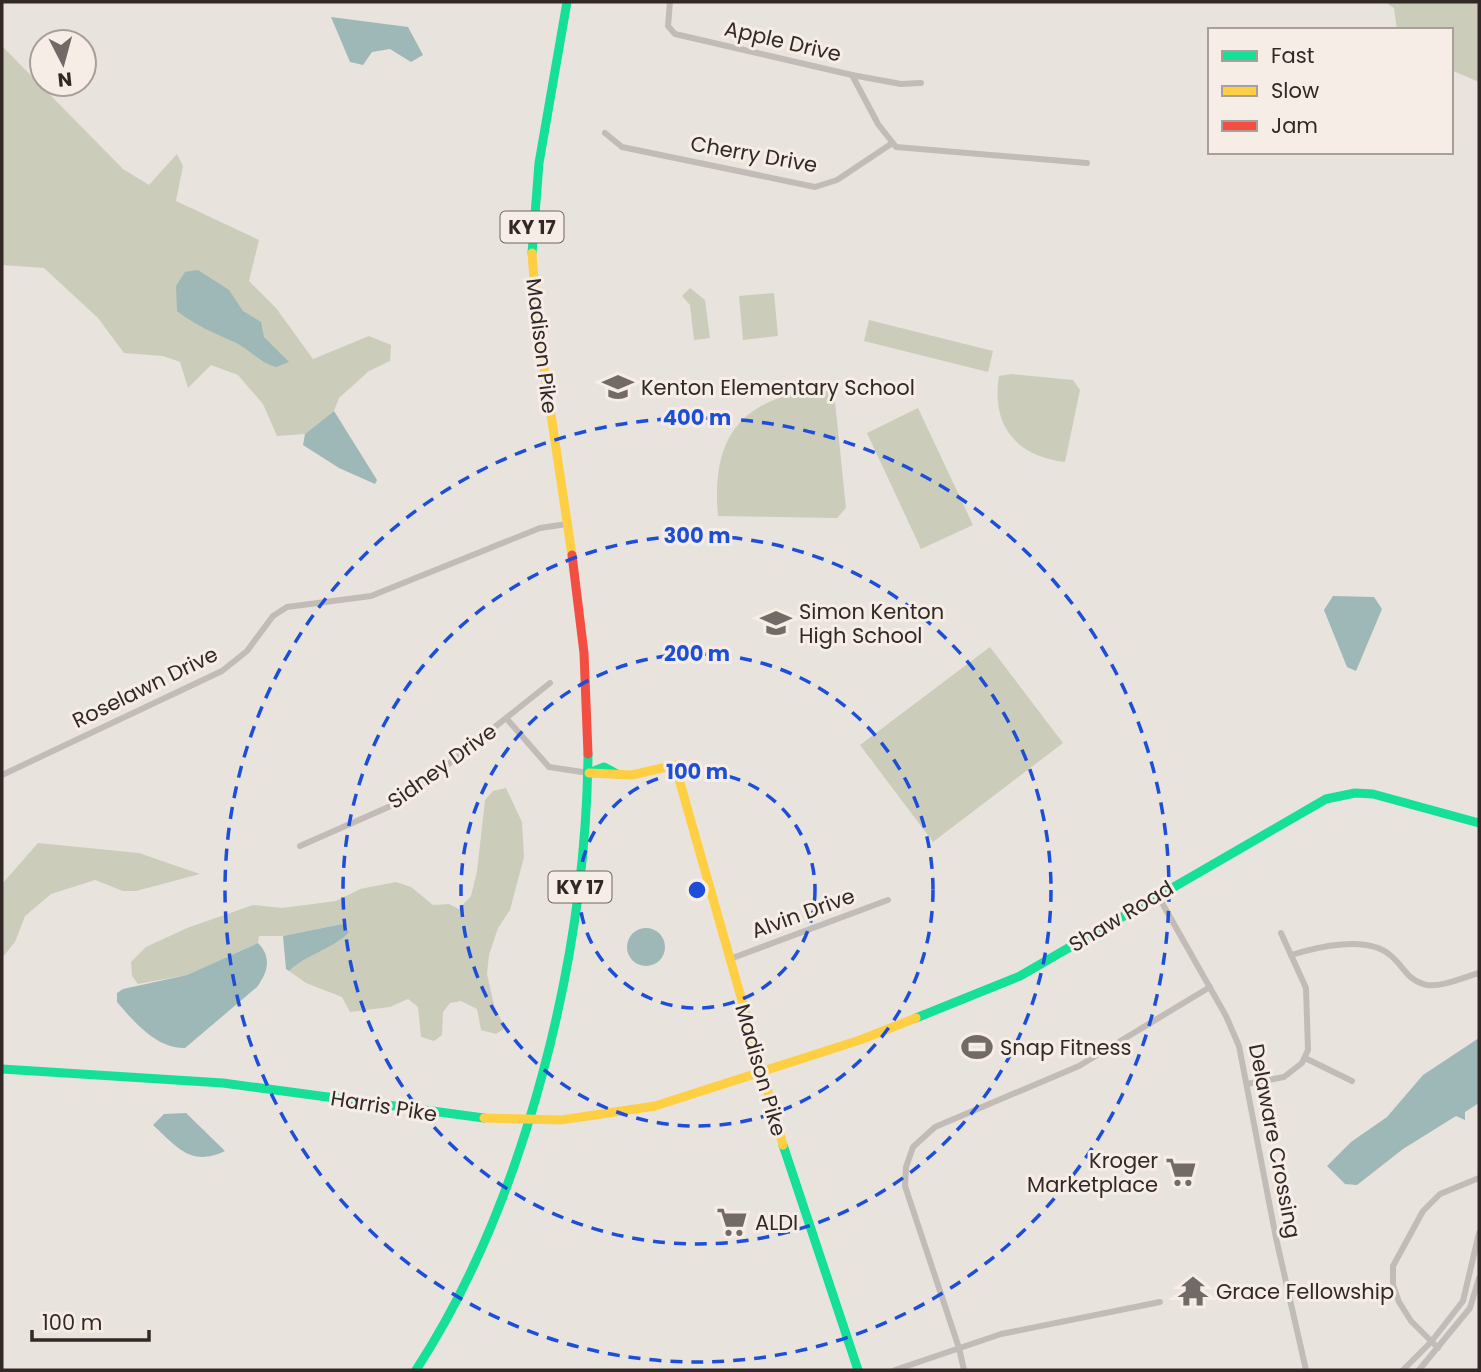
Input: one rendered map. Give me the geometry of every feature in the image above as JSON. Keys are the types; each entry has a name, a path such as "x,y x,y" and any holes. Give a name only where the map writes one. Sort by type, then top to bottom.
{"main road":[{"name":"Madison Pike","path":"567,2 532,225 538,331 567,524"},
{"name":"KY 17","path":"415,1370 445,1321 485,1237 529,1121 566,971 582,871 589,773 584,654 567,524"},
{"name":"Madison Pike","path":"675,765 761,1072 814,1244 858,1370"},
{"name":"Sidney Drive","path":"589,773 604,777 653,773 675,765"},
{"name":"Shaw Road","path":"761,1072 860,1040 1020,976 1306,809 1339,795 1373,794 1479,823"},
{"name":"Harris Pike","path":"2,1069 223,1083 446,1115 529,1121 617,1113 655,1106 761,1072"}],"street":[{"name":"Apple Drive","path":"670,2 668,26 675,34 852,75 891,144"},
{"path":"852,75 901,84 921,83"},
{"name":"Cherry Drive","path":"605,133 622,147 815,187 836,180 872,159 891,144"},
{"path":"891,144 905,150 1087,163"},
{"name":"Roselawn Drive","path":"2,775 222,671 240,658 273,616 287,607 371,596 540,528 567,524"},
{"name":"Sidney Drive","path":"300,846 402,801 550,683"},
{"name":"Sidney Drive","path":"507,719 549,767 589,773"},
{"name":"Delaware Crossing","path":"1157,894 1236,1037 1276,1238 1306,1370"},
{"name":"Alvin Drive","path":"730,958 888,900"},
{"path":"1247,1084 1283,1077 1303,1063 1305,1058 1309,1033 1306,988 1281,933"},
{"path":"1291,955 1313,949 1369,945 1391,955 1406,975 1423,984 1434,985 1479,973"},
{"path":"964,1370 905,1186 906,1167 913,1147 934,1127 1079,1066 1210,987"},
{"path":"1305,1058 1352,1081"},
{"path":"1438,1348 1411,1321 1399,1302 1393,1285 1393,1266 1423,1211 1440,1194 1479,1178"},
{"path":"1403,1370 1431,1342 1463,1301 1477,1252 1479,1233"},
{"path":"1419,1370 1470,1308 1479,1278"},
{"path":"895,1370 1035,1326 1160,1302"}],"green space":[{"path":"1385,2 1479,2 1479,82 1453,71 1453,28 1397,28 1394,8"},
{"path":"2,46 28,72 28,98 53,98 123,169 149,185 177,154 183,166 176,201 259,240 249,281 276,308 313,359 369,336 391,345 390,361 369,371 339,398 334,411 305,434 277,436 263,404 238,375 211,365 188,388 180,362 163,356 124,353 98,318 44,268 2,265"},
{"path":"690,288 705,300 710,338 694,340 690,305 682,296"},
{"path":"774,293 778,336 743,340 739,296"},
{"path":"869,320 993,351 988,372 864,341"},
{"path":"1011,374 1073,380 1080,390 1065,462 1033,453 1020,445 1003,424 999,410 999,376"},
{"path":"815,390 834,392 846,508 837,518 718,516 719,466 725,446 735,429 749,414 766,403"},
{"path":"918,408 973,525 921,549 867,433"},
{"path":"990,647 1063,743 933,842 860,745"},
{"path":"506,788 522,822 524,857 510,910 498,928 489,955 487,974 494,1005 505,1028 496,1034 481,1030 477,1009 461,1001 450,1003 443,1012 442,1035 434,1041 421,1037 418,1007 408,999 390,1007 350,1012 342,997 306,983 289,971 299,961 323,950 342,924 283,936 259,936 258,943 187,975 138,984 132,976 131,962 146,947 187,928 253,905 282,908 336,901 360,889 396,882 411,887 433,905 449,904 459,909 471,896 477,871 485,800 493,791"},
{"path":"38,843 139,853 200,874 136,891 123,891 95,880 51,894 25,916 15,942 2,958 2,884"}],"water":[{"path":"331,17 408,27 423,55 411,62 390,49 372,52 363,65 350,62"},
{"path":"198,270 229,290 243,311 261,322 264,337 289,362 276,367 270,365 177,311 176,286 185,272"},
{"path":"334,411 377,480 375,484 339,468 303,445 305,434"},
{"path":"1333,596 1374,597 1382,609 1356,671 1347,667 1324,610"},
{"path":"342,924 349,932 342,938 289,971 286,969 283,936"},
{"path":"646,928 659,934 665,947 659,960 646,966 633,960 627,947 633,934"},
{"path":"258,943 265,954 267,965 257,987 185,1048 165,1044 147,1033 117,1002 117,993 123,989 187,975"},
{"path":"1479,1038 1479,1103 1465,1112 1465,1120 1456,1116 1403,1149 1357,1185 1345,1184 1327,1166 1351,1142 1387,1117 1423,1075"},
{"path":"186,1113 225,1151 203,1157 194,1156 178,1148 153,1125 164,1114"}],"traffic: fast":[{"path":"532,253 539,163 567,2"},
{"path":"416,1370 455,1303 489,1231 518,1154 542,1074 562,993 576,911 585,831 588,754"},
{"path":"589,773 604,767 617,774"},
{"path":"916,1018 1020,976 1326,799 1355,793 1373,794 1479,823"},
{"path":"2,1069 223,1083 484,1118"},
{"path":"783,1145 858,1370"}],"traffic: slow":[{"path":"532,253 537,321 572,555"},
{"path":"589,773 632,775 675,765 783,1145"},
{"path":"484,1118 561,1120 655,1106 860,1040 916,1018"}],"traffic: jam":[{"path":"572,555 584,653 588,754"}],"place":[{"name":"Kenton Elementary School","path":"618,387"},
{"name":"Simon Kenton High School","path":"776,623"},
{"name":"Snap Fitness","path":"977,1047"},
{"name":"Kroger Marketplace","path":"1181,1172"},
{"name":"ALDI","path":"732,1222"},
{"name":"Grace Fellowship","path":"1193,1291"}]}
